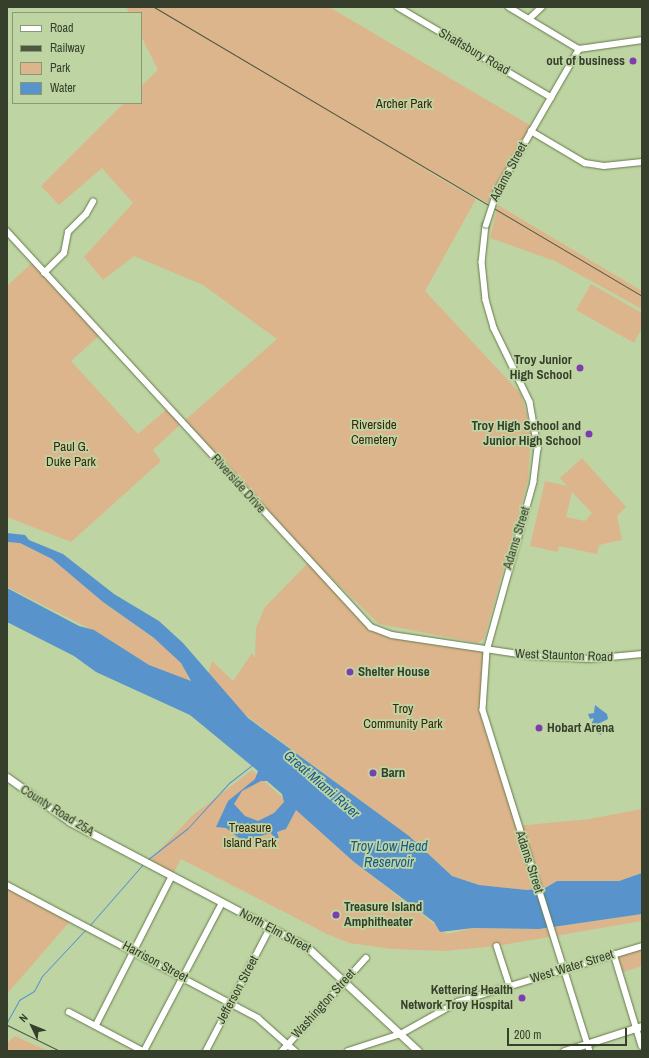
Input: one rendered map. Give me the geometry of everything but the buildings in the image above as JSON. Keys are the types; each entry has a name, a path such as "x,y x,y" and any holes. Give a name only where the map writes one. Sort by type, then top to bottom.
{"main road":[{"name":"County Road 25A","path":"7,777 33,798 109,842"},
{"name":"North Elm Street","path":"109,842 311,950 418,1051"},
{"path":"564,1051 639,1027"}],"street":[{"path":"509,7 580,49 642,40"},
{"path":"529,19 542,7"},
{"name":"Shaftsbury Road","path":"400,8 551,97"},
{"name":"Adams Street","path":"580,49 497,191 486,225 482,262 486,300 494,328 530,402 538,448 534,482 487,651 482,690 484,720 590,1051"},
{"path":"531,131 585,163 604,166 642,162"},
{"path":"44,273 64,253 68,232 86,214 92,202"},
{"name":"Riverside Drive","path":"7,232 361,620 387,634 487,651"},
{"name":"West Staunton Road","path":"487,651 590,660 642,654"},
{"path":"96,1025 132,951 172,876"},
{"name":"Harrison Street","path":"7,885 258,1018 295,1051"},
{"path":"69,1012 143,1051 222,903"},
{"name":"Jefferson Street","path":"206,1051 270,928"},
{"path":"497,946 510,986"},
{"name":"West Water Street","path":"348,1051 401,1034 458,1002 642,946"},
{"path":"614,954 639,1027 642,1046"},
{"name":"Washington Street","path":"282,1051 366,958"}],"green space":[{"path":"126,7 329,7 533,127 502,180 495,185 488,203 406,159 476,199 425,291 521,394 531,430 528,480 484,639 477,643 379,624 312,559 376,630 487,651 482,705 517,826 589,819 642,809 642,873 619,881 557,881 545,888 527,890 479,885 452,876 408,836 243,713 208,674 212,661 233,681 252,653 255,658 256,628 265,607 309,562 182,423 277,339 203,285 134,256 103,280 84,257 133,203 102,168 59,205 41,186 123,104 142,104 142,85 158,70 142,38 142,12 128,12"},
{"path":"498,205 642,291 642,309 555,261 490,238"},
{"name":"Paul G. Duke Park","path":"34,261 101,334 71,361 138,434 168,408 182,423 153,450 161,461 71,542 7,517 7,286"},
{"path":"591,284 642,313 642,328 634,343 576,310"},
{"path":"582,458 626,507 617,516 622,540 599,545 597,554 559,546 558,552 530,546 545,481 567,486 560,478","holes":["572,492 592,513 585,521 566,517"]},
{"path":"7,542 20,543 52,559 103,602 163,645 181,663 191,682 149,665 98,633 7,587"},
{"name":"Treasure Island Park","path":"252,770 354,862 447,934 473,928 539,929 642,914 642,921 497,946 445,951 392,949 349,943 327,934 181,859 172,876 148,862 193,815"},
{"path":"7,885 72,919 7,994"},
{"path":"642,946 642,966 620,973 614,954"},
{"path":"15,1036 48,1051 7,1051 7,1043"}],"water":[{"path":"7,533 25,535 29,540 63,554 114,594 159,621 183,643 248,718 409,836 452,876 479,885 527,890 545,888 557,881 619,881 642,873 642,914 539,929 473,928 440,932 434,922 354,862 296,810 286,829 277,832 279,838 276,840 271,833 243,841 226,828 216,827 228,801 255,779 258,771 190,715 96,672 74,656 7,622 7,588 79,626 94,630 149,665 191,681 181,663 154,638 103,602 52,559 20,543 7,542","holes":["261,781 267,781 282,794 284,802 274,813 258,821 245,816 234,804 242,791"]},
{"path":"595,705 607,714 608,719 598,724 605,728 601,735 589,729 594,718 590,719 588,714 594,713"}],"waterway":[{"path":"147,860 188,828 229,783 252,765"},
{"path":"89,926 143,864"},
{"path":"7,1022 19,1000 34,991 42,976 85,930"}],"railway":[{"path":"154,7 642,296"},
{"path":"7,1025 60,1051"}],"place":[{"name":"out of business","path":"633,61"},
{"name":"Troy Junior High School","path":"580,368"},
{"name":"Troy High School and Junior High School","path":"589,434"},
{"name":"Shelter House","path":"350,672"},
{"name":"Hobart Arena","path":"539,728"},
{"name":"Barn","path":"373,773"},
{"name":"Treasure Island Amphitheater","path":"336,915"},
{"name":"Kettering Health Network Troy Hospital","path":"522,998"}],"park label":[{"name":"Archer Park","path":"404,104"},
{"name":"Riverside Cemetery","path":"374,434"},
{"name":"Troy Community Park","path":"403,718"}],"water label":[{"name":"Great Miami River","path":"322,784"},
{"name":"Troy Low Head Reservoir","path":"389,854"}]}
